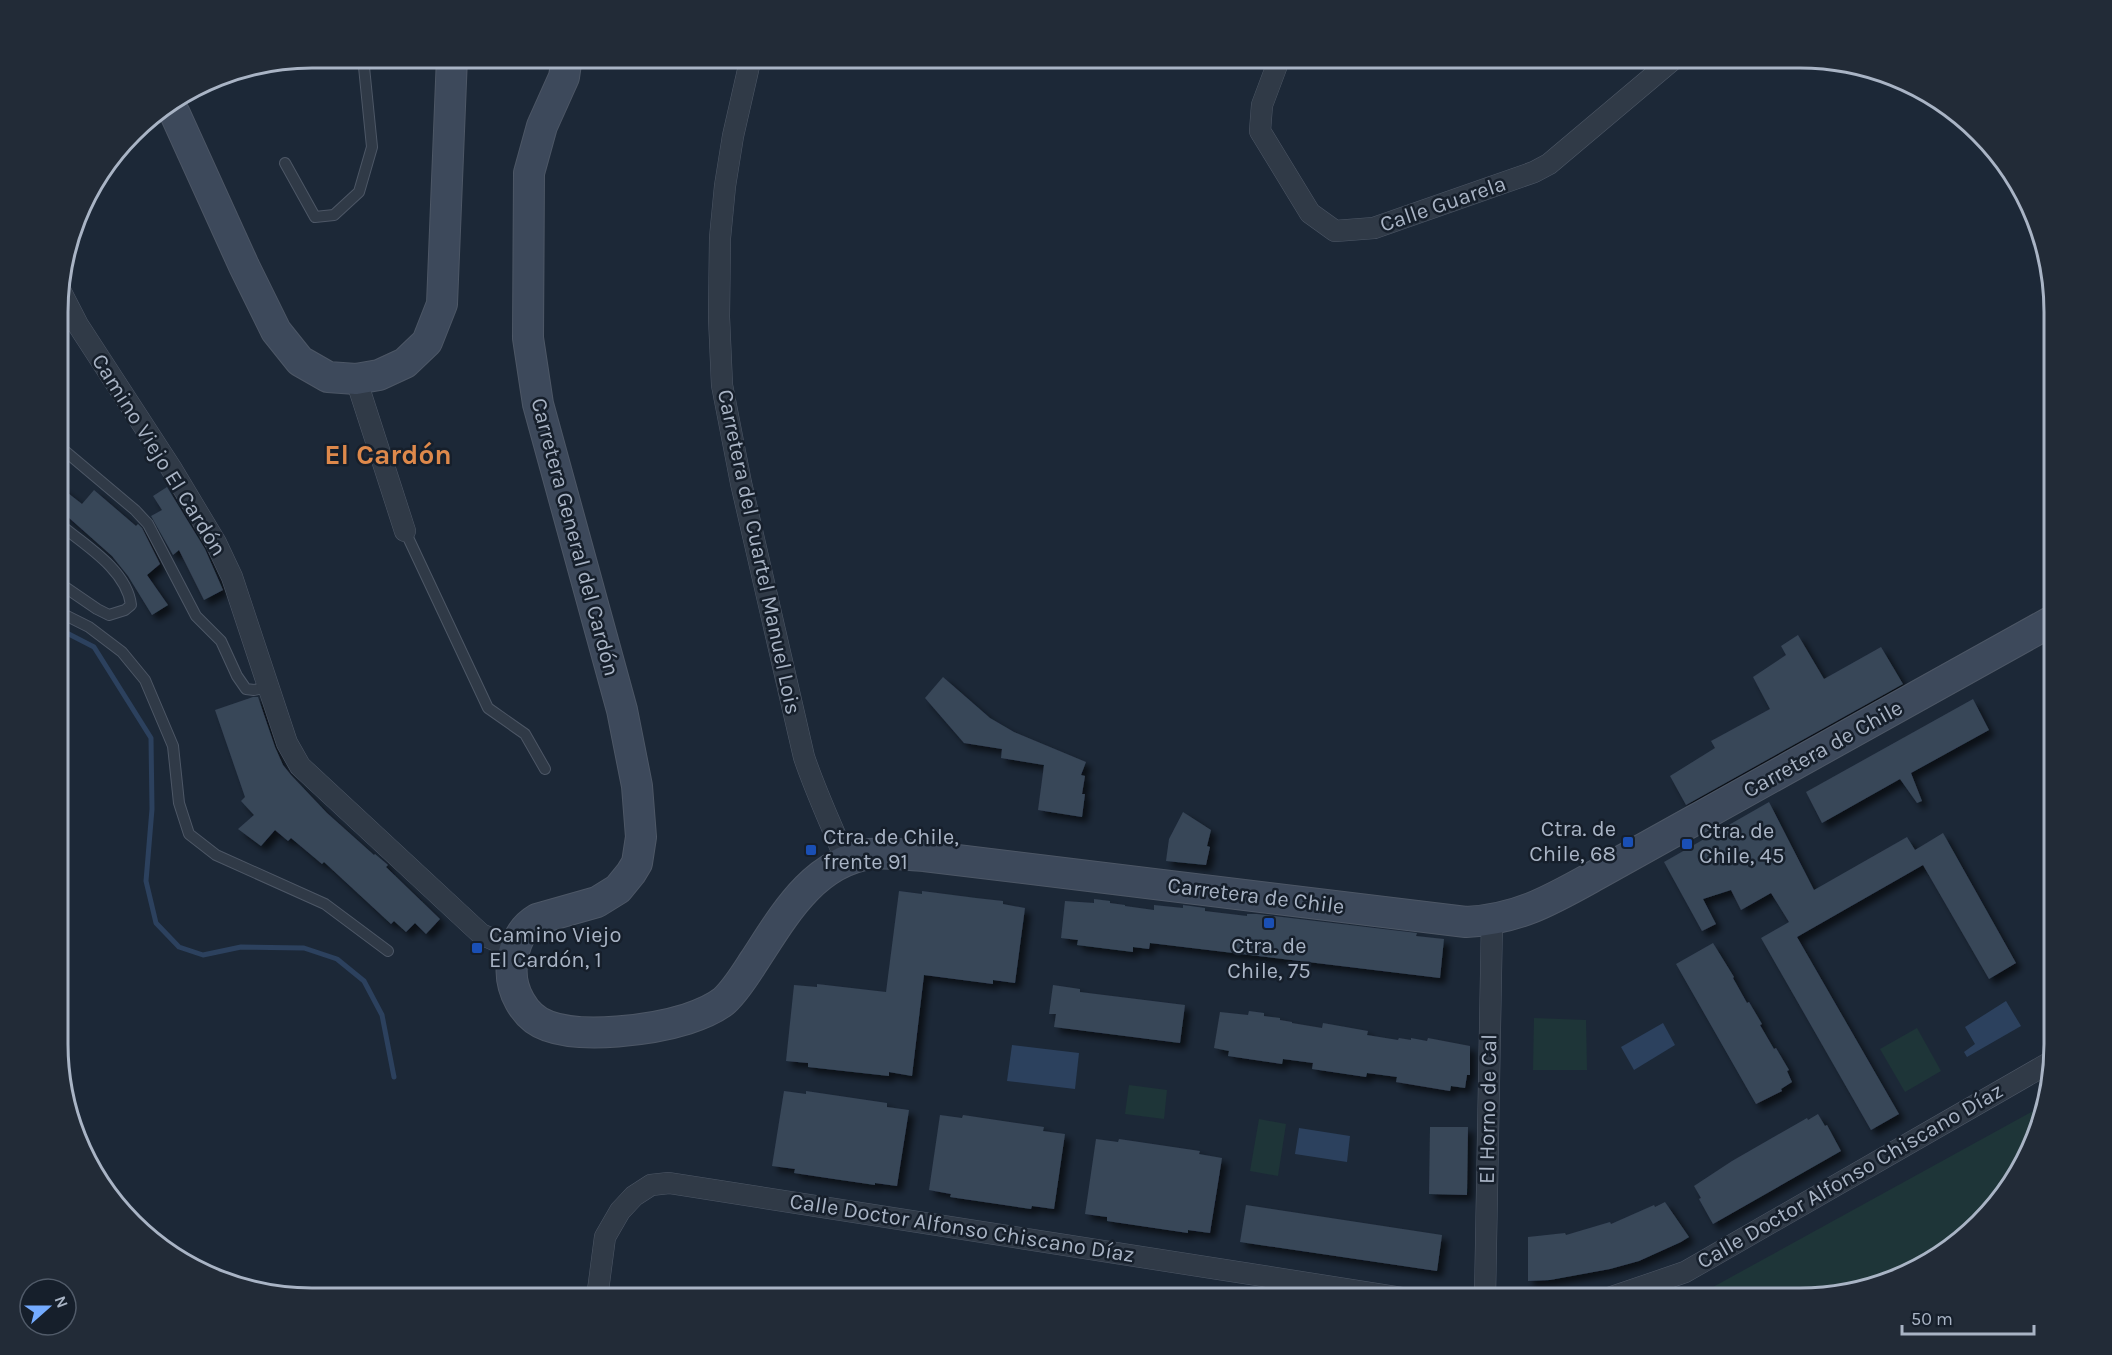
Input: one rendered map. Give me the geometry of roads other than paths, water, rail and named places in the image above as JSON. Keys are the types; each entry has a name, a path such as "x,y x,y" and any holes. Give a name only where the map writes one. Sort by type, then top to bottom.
{"street":[{"path":"173,111 276,331 300,362 328,377 356,380 379,375 405,363 427,342 442,304 452,68"},
{"name":"Carretera General del Cardón","path":"514,949 521,933 530,923 597,902 618,889 637,863 641,837 637,786 622,710 537,404 528,338 529,173 542,126 564,76 565,68"},
{"name":"Carretera del Cuartel Manuel Lois","path":"748,68 733,136 720,238 719,317 722,385 741,483 804,758 846,861"},
{"name":"Calle Guarela","path":"1276,68 1262,105 1260,131 1310,213 1335,231 1374,228 1534,172 1549,164 1663,68"},
{"name":"Camino Viejo El Cardón","path":"68,306 78,325 171,468 216,543 232,577 287,743 300,766 481,934 514,949"},
{"path":"356,380 405,531"},
{"name":"Carretera de Chile","path":"514,949 513,984 519,999 534,1019 548,1026 585,1032 630,1030 679,1021 722,1003 730,995 806,888 824,872 846,861 880,853 924,856 1466,922 1492,920 1521,912 1554,898 2044,626"},
{"name":"El Horno de Cal","path":"1485,1288 1492,920"},
{"name":"Calle Doctor Alfonso Chiscano Díaz","path":"1638,1288 1684,1272 2043,1066"},
{"name":"Calle Doctor Alfonso Chiscano Díaz","path":"598,1288 605,1237 620,1211 634,1196 651,1185 669,1183 1339,1288"}],"lane":[{"path":"285,163 315,217 334,215 359,192 372,147 364,68"},
{"path":"68,454 135,510 148,524 196,616 221,641 237,676 246,689 268,687"},
{"path":"405,531 488,708 525,734 544,769"},
{"path":"68,532 116,573 129,594 131,605 125,610 110,615 68,590"},
{"path":"68,616 89,627 122,652 145,680 173,746 180,803 189,834 216,855 325,904 388,951"}],"water":[{"path":"2006,1001 2021,1026 1967,1057 1964,1052 1975,1044 1965,1027"},
{"path":"1663,1023 1675,1045 1634,1070 1621,1047"},
{"path":"1012,1045 1079,1053 1075,1089 1007,1081"},
{"path":"1299,1128 1350,1136 1347,1162 1295,1154"}],"waterway":[{"path":"68,634 94,647 151,738 152,809 146,881 156,923 179,947 203,955 241,947 304,948 337,959 364,981 382,1015 394,1077"}],"place":[{"name":"Ctra. de Chile, 68","path":"1628,842"},
{"name":"Ctra. de Chile, 45","path":"1687,844"},
{"name":"Ctra. de Chile, frente 91","path":"811,850"},
{"name":"Ctra. de Chile, 75","path":"1269,923"},
{"name":"Camino Viejo El Cardón, 1","path":"477,948"}],"district":[{"name":"El Cardón","path":"388,454"}]}
